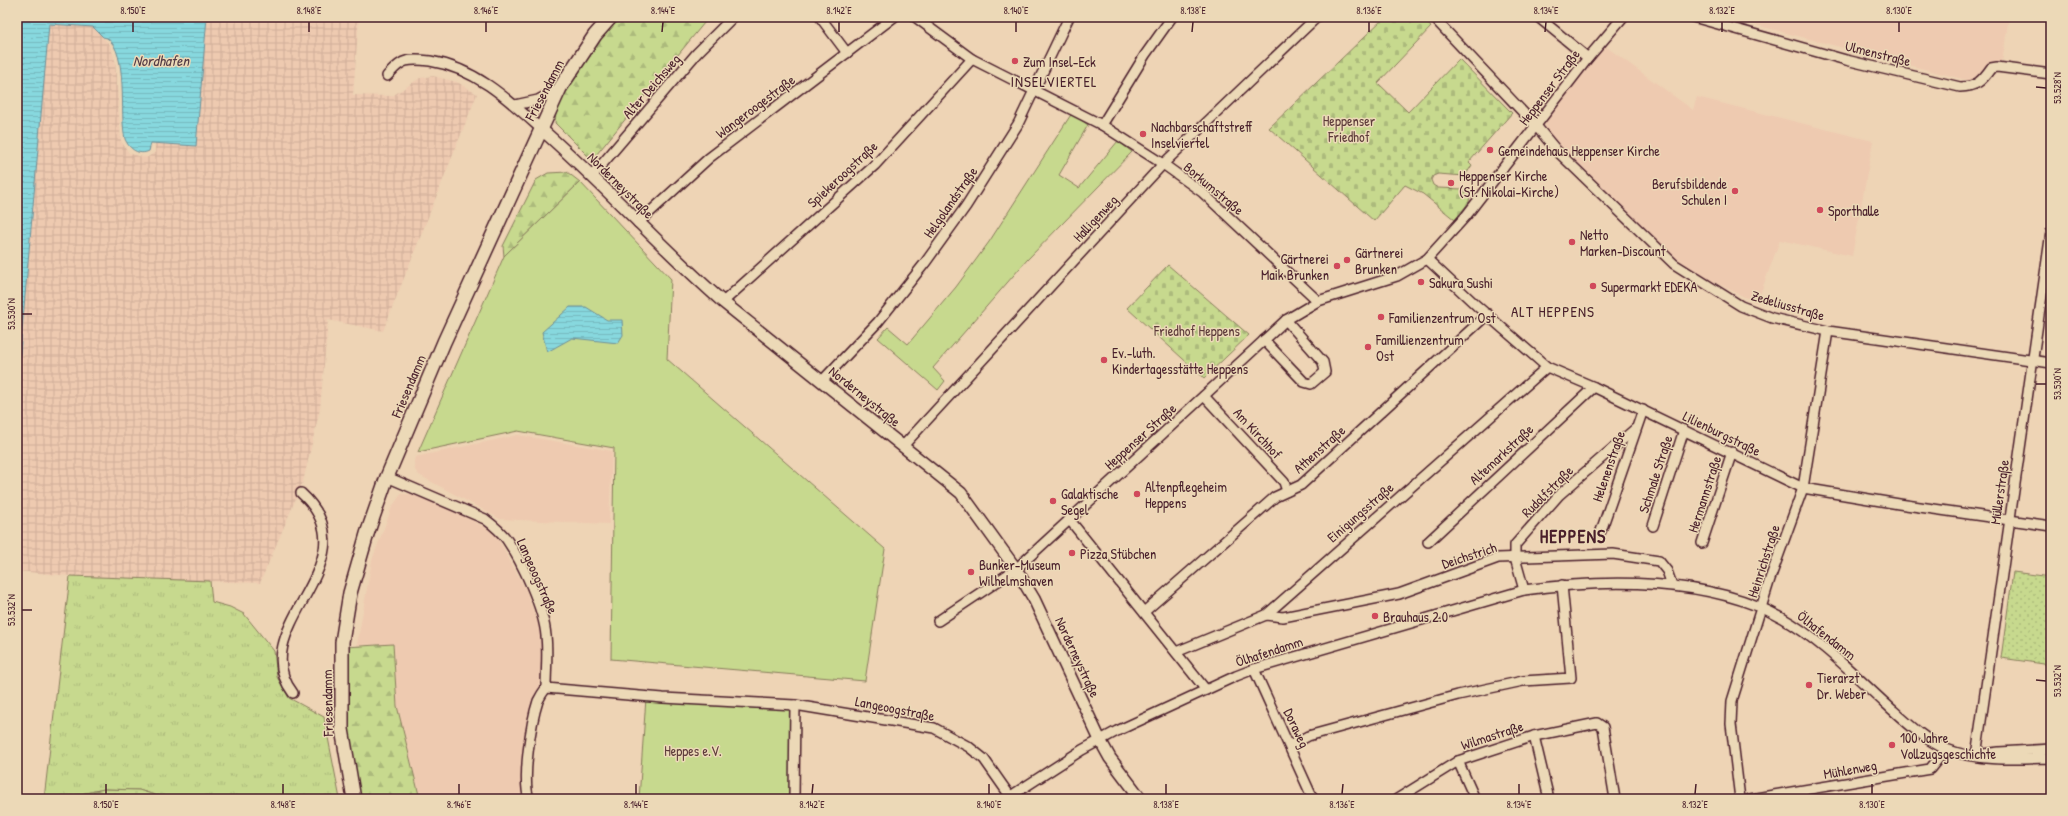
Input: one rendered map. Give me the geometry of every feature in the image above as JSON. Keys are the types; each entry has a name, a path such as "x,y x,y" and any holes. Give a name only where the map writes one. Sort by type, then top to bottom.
{"main road":[{"name":"Friesendamm","path":"354,799 342,729 343,635 350,593 358,564 387,477 444,342 541,129 560,88 595,35 611,17"}],"street":[{"name":"Alter Deichsweg","path":"592,176 697,53 733,17"},
{"path":"820,17 847,53"},
{"name":"Wangeroogestraße","path":"638,223 709,158 894,17"},
{"name":"Borkumstraße","path":"915,17 972,58 1102,125 1164,164 1202,192 1318,301"},
{"name":"Helgolandstraße","path":"822,381 878,322 925,263 993,165 1018,124 1069,17"},
{"path":"1102,125 1140,62 1172,17"},
{"name":"Halligenweg","path":"903,446 1164,164 1317,17"},
{"name":"Zedeliusstraße","path":"1432,17 1537,126 1557,151 1674,264 1741,306 1772,318 1828,331 2051,363"},
{"path":"1538,17 1588,58"},
{"name":"Heppenser Straße","path":"938,621 1016,568 1286,320 1318,301 1397,276 1427,259 1466,216 1588,58 1623,17"},
{"name":"Ulmenstraße","path":"1693,17 1846,60 1960,87 1972,87 1979,83 1991,68 1997,67 2051,74"},
{"name":"Spiekeroogstraße","path":"723,302 875,165 972,58"},
{"path":"387,76 406,61 437,62 464,71 478,78 515,105 541,129"},
{"path":"515,105 538,100 560,88"},
{"name":"Norderneystraße","path":"541,129 592,176 638,223 723,302 961,493 1016,568 1051,632 1100,740 1110,758 1141,799"},
{"name":"Müllerstraße","path":"1976,756 2051,232"},
{"name":"Lilienburgstraße","path":"1427,259 1477,306 1547,367 1594,387 1732,452 1803,488 1899,504 2051,526"},
{"name":"Athenstraße","path":"1144,612 1276,497 1301,485 1488,314"},
{"path":"1264,340 1304,382 1311,384 1325,372 1323,362 1286,320"},
{"name":"Heinrichstraße","path":"1740,799 1731,724 1732,701 1803,488 1828,331"},
{"name":"Einigungsstraße","path":"1176,652 1266,615 1547,367"},
{"name":"Altemarkstraße","path":"1428,542 1594,387"},
{"name":"Am Kirchhof","path":"1204,396 1284,482 1287,492"},
{"name":"Helenenstraße","path":"1600,531 1643,410"},
{"name":"Rudolfstraße","path":"1524,590 1515,558 1515,545 1558,495 1635,429"},
{"name":"Schmale Straße","path":"1653,526 1684,430"},
{"name":"Hermannstraße","path":"1702,544 1732,452"},
{"name":"Langeoogstraße","path":"387,477 485,519 497,528 507,540 525,574 543,618 547,648 546,688 538,700 528,750 527,792 529,799"},
{"path":"293,693 283,676 282,646 288,629 319,572 324,549 322,525 317,512 309,500 301,493"},
{"path":"1069,519 1206,690"},
{"name":"Deichstrich","path":"1266,615 1283,617 1399,594 1498,558 1613,554 1659,561 1667,571 1672,585"},
{"path":"1290,746 1308,736 1458,695 1523,681 1571,678 1562,585"},
{"name":"Ölhafendamm","path":"1008,798 1100,740 1254,669 1524,590 1562,585 1672,585 1703,590 1762,609 1781,617 1811,637 1901,717 1935,743 1946,749"},
{"name":"Doraweg","path":"1254,669 1313,799"},
{"name":"Langeoogstraße","path":"546,688 662,698 795,705 934,728 969,747 984,759 1008,798"},
{"path":"794,799 795,705"},
{"name":"Wilmastraße","path":"1398,799 1458,761 1534,736 1597,722 1603,727 1615,799"},
{"path":"1534,736 1549,799"},
{"path":"1946,749 1976,756 1999,759 2051,758"},
{"name":"Mühlenweg","path":"1750,799 1930,769 1946,749"},
{"path":"1976,756 1999,752 2051,749"},
{"path":"1458,761 1475,799"}],"shaded area":[{"path":"207,17 359,17 353,95 392,96 420,78 433,76 457,82 477,94 383,331 328,320 320,409 303,482 260,583 70,576 17,571 17,387 49,24 93,27 110,45 115,60 121,141 129,153 142,157 148,157 155,152 155,143 196,146"},
{"path":"1738,17 2009,17 2002,62 1992,63 1970,81 1737,20"},
{"name":"Berufsbildende Schulen I","path":"1605,46 1693,110 1697,97 1873,141 1852,256 1780,240 1757,303 1700,275 1670,253 1545,131 1546,117"},
{"path":"518,435 612,451 609,524 500,519 419,475 415,470 415,457"},
{"path":"401,494 416,494 459,513 495,533 526,590 544,640 539,689 530,726 529,749 532,799 421,799 397,706 394,644 357,645 372,560 392,507"}],"green space":[{"path":"613,17 709,17 592,160 555,123 557,102"},
{"name":"Heppenser Friedhof","path":"1385,17 1420,17 1431,27 1378,83 1408,112 1459,59 1512,113 1469,162 1472,165 1465,176 1438,174 1433,176 1431,180 1433,185 1438,188 1463,189 1463,192 1470,192 1469,202 1455,220 1423,194 1405,185 1374,221 1269,128"},
{"path":"1072,113 1088,125 1059,175 1079,188 1118,141 1132,152 1027,260 933,368 945,381 938,390 878,338 888,327 908,344 956,287 989,242"},
{"path":"567,172 580,182 504,256 503,246 536,180 548,173"},
{"path":"580,182 671,279 667,359 885,549 865,681 611,659 614,448 518,431 418,452 504,256"},
{"name":"Friedhof Heppens","path":"1168,265 1249,335 1204,378 1127,308"},
{"path":"2013,572 2051,577 2051,665 2001,658"},
{"path":"70,576 210,581 212,602 230,607 244,614 274,651 277,677 289,698 324,717 340,799 167,799 139,790 104,789 58,799 44,799"},
{"path":"393,644 397,706 420,799 357,799 345,728 345,647"},
{"name":"Heppes e.V.","path":"646,698 791,707 791,799 639,799"},
{"path":"104,789 139,790 167,799 58,799"}],"water":[{"name":"Nordhafen","path":"17,17 207,17 196,146 151,143 149,151 142,153 132,149 125,139 123,128 121,70 114,46 107,38 103,37 93,27 49,24 17,387"},
{"path":"570,307 586,307 607,320 622,320 623,335 618,343 572,338 547,352 542,332"}],"place":[{"name":"Zum Insel-Eck","path":"1015,61"},
{"name":"Nachbarschaftstreff Inselviertel","path":"1143,134"},
{"name":"Gemeindehaus Heppenser Kirche","path":"1490,150"},
{"name":"Heppenser Kirche (St. Nikolai-Kirche)","path":"1451,183"},
{"name":"Berufsbildende Schulen I","path":"1735,191"},
{"name":"Sporthalle","path":"1820,210"},
{"name":"Netto Marken-Discount","path":"1572,242"},
{"name":"Gärtnerei Brunken","path":"1347,260"},
{"name":"Gärtnerei Maik Brunken","path":"1337,266"},
{"name":"Sakura Sushi","path":"1421,282"},
{"name":"Supermarkt EDEKA","path":"1593,286"},
{"name":"Familienzentrum Ost","path":"1381,317"},
{"name":"Famillienzentrum Ost","path":"1368,347"},
{"name":"Ev.-luth. Kindertagesstätte Heppens","path":"1104,360"},
{"name":"Altenpflegeheim Heppens","path":"1137,494"},
{"name":"Galaktische Segel","path":"1053,501"},
{"name":"Pizza Stübchen","path":"1072,553"},
{"name":"Bunker-Museum Wilhelmshaven","path":"971,572"},
{"name":"Brauhaus 2.0","path":"1375,616"},
{"name":"Tierarzt Dr. Weber","path":"1809,685"},
{"name":"100 Jahre Vollzugsgeschichte","path":"1892,745"}],"district":[{"name":"INSELVIERTEL","path":"1054,81"},
{"name":"ALT HEPPENS","path":"1553,311"},
{"name":"HEPPENS","path":"1573,536"}]}
